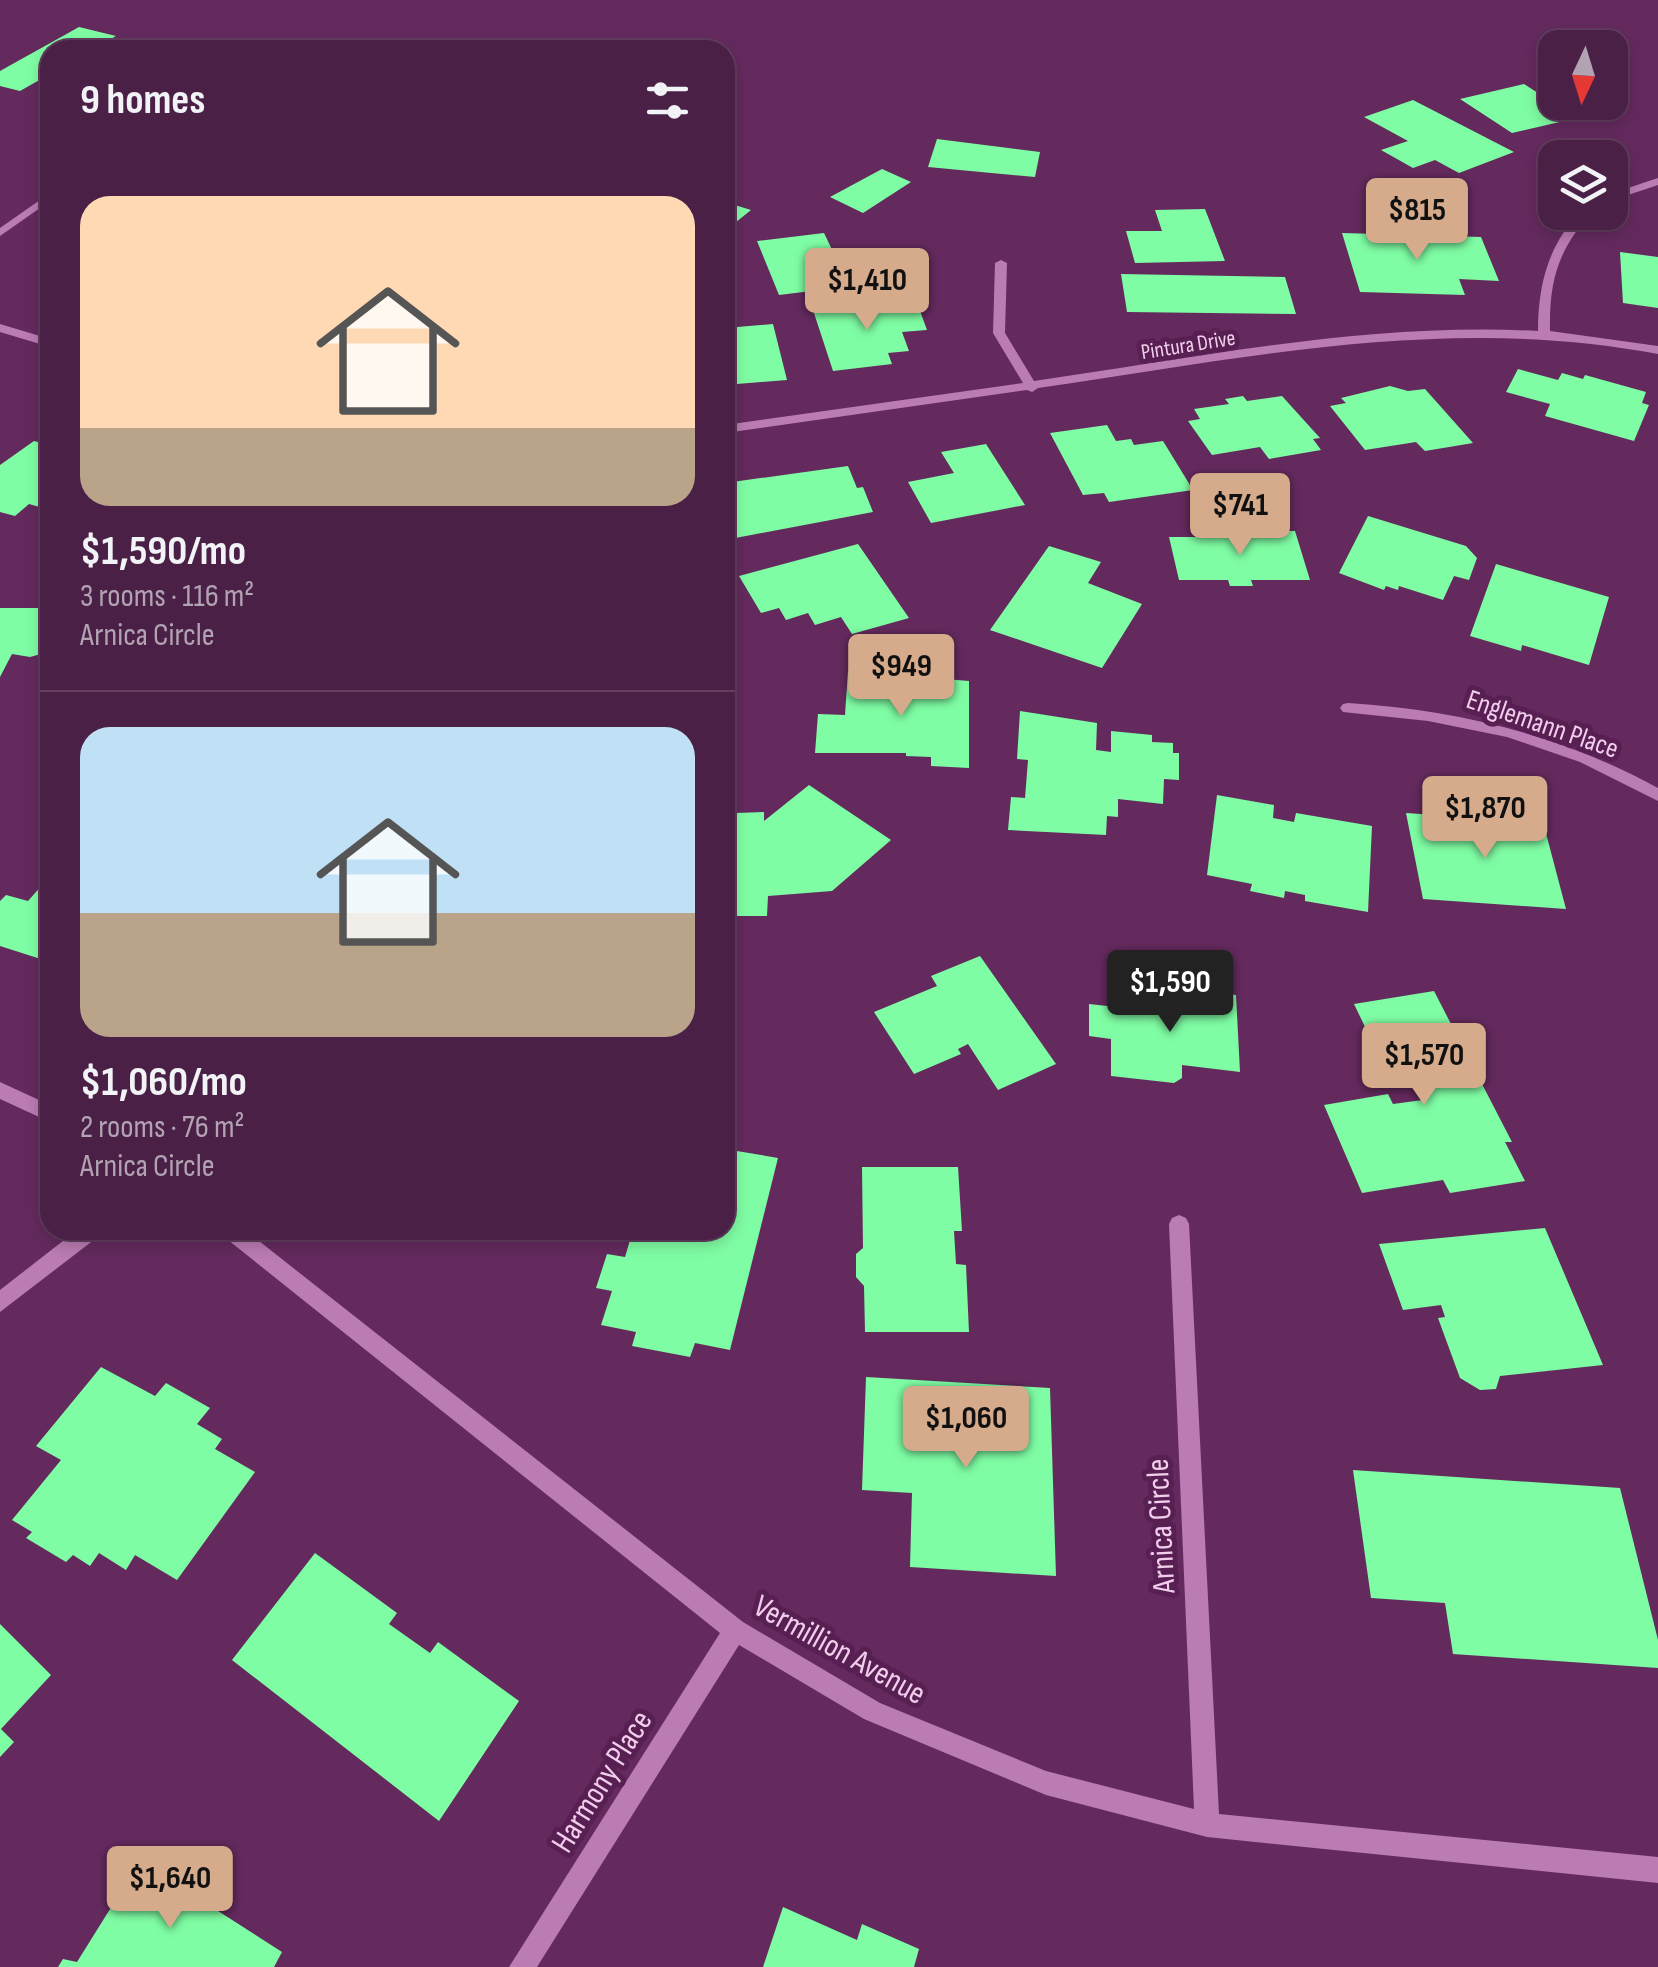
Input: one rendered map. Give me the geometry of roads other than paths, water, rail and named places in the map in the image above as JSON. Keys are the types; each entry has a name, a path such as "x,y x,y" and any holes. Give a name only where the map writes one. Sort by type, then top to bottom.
{"street":[{"path":"1628,192 1658,181"},
{"path":"0,233 40,203"},
{"path":"1544,332 1542,295 1567,230"},
{"path":"1001,263 998,333 1032,388"},
{"path":"0,328 40,340"},
{"name":"Pintura Drive","path":"735,428 1369,337 1452,331 1544,332 1658,350"},
{"name":"Englemann Place","path":"1348,708 1466,719 1541,744 1636,782 1658,795"},
{"path":"0,1090 40,1109"},
{"name":"Arnica Circle","path":"1179,1224 1206,1825"},
{"path":"0,1302 79,1240"},
{"name":"Vermillion Avenue","path":"243,1240 735,1630 872,1712 1046,1784 1206,1825 1658,1870"},
{"name":"Harmony Place","path":"522,1967 735,1630"}]}
